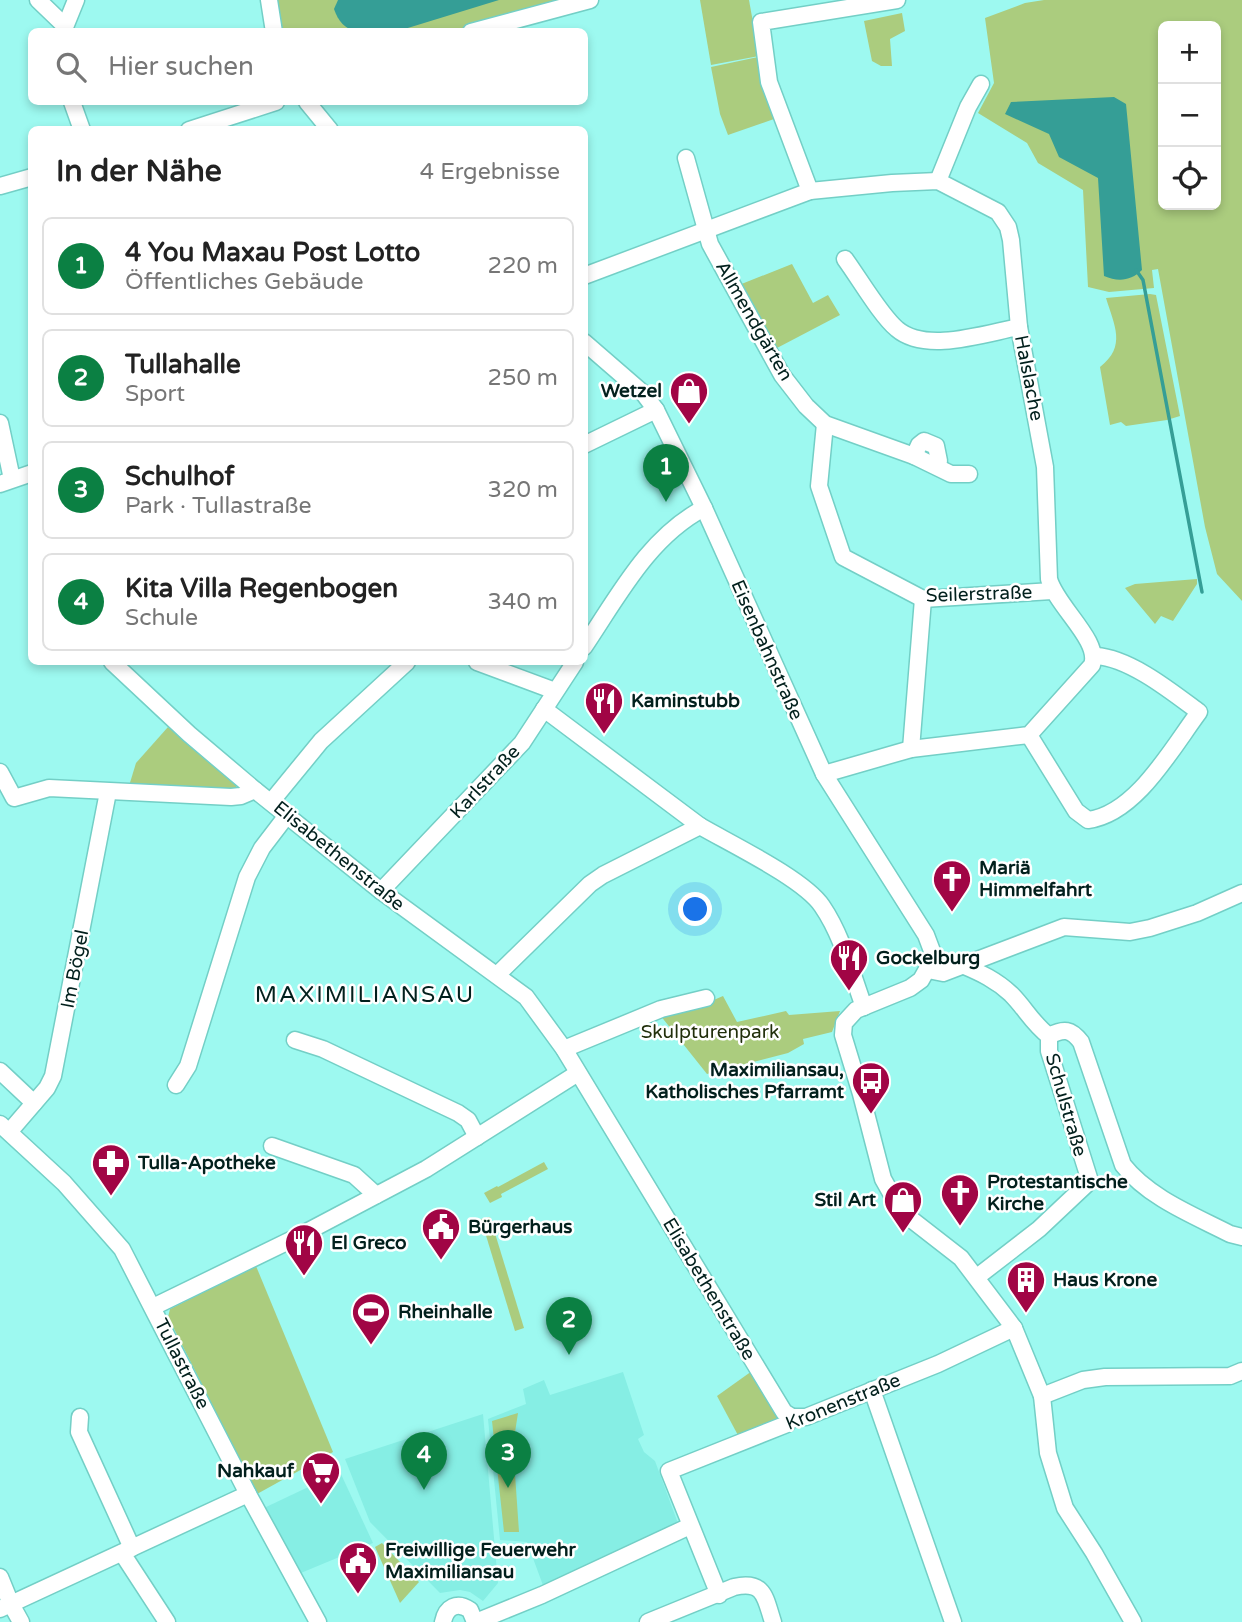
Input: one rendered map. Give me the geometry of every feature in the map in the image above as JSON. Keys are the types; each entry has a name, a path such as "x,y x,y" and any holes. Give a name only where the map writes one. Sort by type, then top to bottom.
{"street":[{"path":"38,0 63,28"},
{"path":"64,28 76,0"},
{"path":"269,0 273,28"},
{"path":"486,28 590,0"},
{"path":"810,191 769,82 761,22 897,0"},
{"path":"938,181 968,107 981,84"},
{"path":"73,105 81,126"},
{"path":"202,126 267,105"},
{"path":"309,105 327,126"},
{"name":"Allmendgärten","path":"685,158 705,231 782,376 815,417 825,424 914,456 951,474 969,474"},
{"path":"0,186 28,178"},
{"name":"Halslache","path":"588,275 810,191 938,181 984,204 1004,218 1011,240 1019,327 1045,467 1047,568 1052,591 1092,645 1096,656"},
{"path":"845,259 888,318 898,330 907,335 930,342 1019,327"},
{"name":"Eisenbahnstraße","path":"588,345 644,394 656,410 704,508 824,774 926,935 932,951 928,970"},
{"path":"588,443 656,410"},
{"path":"0,423 6,481 28,477"},
{"name":"Seilerstraße","path":"825,424 819,486 843,558 923,599 1052,591"},
{"path":"588,641 653,546 684,520 704,508"},
{"path":"911,749 923,599"},
{"path":"824,774 911,749 1029,735 1092,665 1096,656 1110,657 1125,663 1199,712 1142,789 1119,808 1097,819 1088,820 1076,811 1029,735"},
{"name":"Elisabethenstraße","path":"119,665 255,790 381,891 526,998 564,1049 784,1412 792,1417"},
{"path":"271,802 321,740 404,665"},
{"path":"485,665 555,691"},
{"name":"Karlstraße","path":"381,891 522,743 573,665"},
{"path":"544,709 700,826 796,882 822,906 835,930 864,1007"},
{"path":"0,772 14,798 49,788 231,797 255,790"},
{"name":"Im Bögel","path":"5,1127 34,1103 53,1076 108,792"},
{"path":"176,1085 188,1066 247,877 262,849 288,814"},
{"path":"497,975 590,884 700,826"},
{"path":"1133,1622 1065,1508 1048,1452 1042,1396 1014,1328 961,1258 907,1216 895,1202 883,1180 843,1035 844,1023 849,1015 864,1007 910,988 921,980 928,970 943,973 1064,927 1130,932 1150,929 1197,913 1242,893"},
{"name":"Schulstraße","path":"962,965 991,977 1013,995 1037,1027 1049,1036 1049,1051 1090,1181 1039,1228 977,1277"},
{"path":"564,1049 661,1009 706,998"},
{"path":"1049,1036 1061,1030 1068,1030 1081,1042 1123,1165 1132,1177 1156,1195 1230,1234 1242,1237"},
{"path":"295,1040 323,1049 458,1113 468,1120 477,1137"},
{"path":"0,1071 34,1103"},
{"path":"153,1307 299,1236 426,1169 578,1073"},
{"name":"Tullastraße","path":"5,1127 64,1183 114,1238 318,1622"},
{"path":"272,1146 354,1175 376,1195"},
{"name":"Kronenstraße","path":"690,1526 669,1471 787,1424 792,1417 806,1417 938,1364 1014,1328"},
{"path":"1042,1396 1083,1380 1105,1377 1230,1376 1242,1371"},
{"path":"872,1390 953,1622"},
{"path":"80,1417 79,1432 127,1551 167,1622"},
{"path":"5,1606 248,1494"},
{"path":"443,1622 449,1608 460,1605 470,1611 475,1622 542,1595 690,1526 719,1595"},
{"path":"0,1577 5,1606 21,1622"},
{"path":"648,1622 746,1584 762,1591 774,1622"}],"shaded area":[{"path":"623,1372 644,1435 638,1439 644,1452 655,1461 679,1526 544,1588 527,1542 500,1540 488,1419 526,1404 523,1389 544,1380 550,1395"},
{"path":"483,1414 498,1583 483,1601 470,1592 460,1590 440,1593 370,1522 345,1459"},
{"path":"340,1472 373,1543 296,1575 264,1508"}],"green space":[{"path":"275,0 561,0 465,28 281,28"},
{"path":"700,0 749,0 759,56 711,65"},
{"path":"1044,0 1242,0 1242,601 1217,574 1205,527 1158,269 1152,270 1154,288 1109,292 1088,287 1083,190 1038,163 1027,143 978,113 994,83 985,18 1025,3"},
{"path":"902,13 905,31 890,39 892,66 881,66 872,61 864,21"},
{"path":"758,57 764,89 774,119 728,135 720,114 711,67"},
{"path":"792,264 813,303 828,295 840,315 777,348 739,285"},
{"path":"1156,295 1180,416 1126,426 1121,422 1110,425 1100,367 1113,351 1116,335 1106,298"},
{"path":"1197,579 1197,584 1173,621 1161,616 1155,624 1125,588 1135,584"},
{"path":"168,727 234,779 237,783 235,790 129,786 136,763"},
{"name":"Skulpturenpark","path":"723,996 737,1022 786,1011 789,1015 840,1011 832,1032 803,1039 804,1044 788,1053 707,1074 660,1015"},
{"path":"544,1162 548,1169 501,1194 502,1197 490,1203 484,1193"},
{"path":"490,1217 524,1328 515,1331 481,1219"},
{"path":"256,1266 333,1452 257,1494 168,1317 170,1309"},
{"path":"752,1371 783,1419 740,1439 717,1396"},
{"path":"518,1413 513,1445 519,1532 504,1532 492,1421"},
{"path":"382,1543 419,1582 400,1603 375,1547"}],"water":[{"path":"338,0 499,0 408,28 348,28 342,24 334,9"},
{"path":"1114,97 1126,104 1142,270 1129,278 1119,280 1104,276 1098,178 1059,157 1049,134 1005,114 1011,102"}],"waterway":[{"path":"1136,270 1143,280 1202,592"}],"place":[{"name":"Wetzel","path":"689,425"},
{"name":"4 You Maxau Post Lotto","path":"666,502"},
{"name":"Kaminstubb","path":"604,735"},
{"name":"Mariä Himmelfahrt","path":"952,913"},
{"name":"Gockelburg","path":"849,992"},
{"name":"Maximiliansau, Katholisches Pfarramt","path":"871,1115"},
{"name":"Tulla-Apotheke","path":"111,1197"},
{"name":"Protestantische Kirche","path":"960,1227"},
{"name":"Stil Art","path":"903,1234"},
{"name":"Bürgerhaus","path":"441,1261"},
{"name":"El Greco","path":"304,1277"},
{"name":"Haus Krone","path":"1026,1314"},
{"name":"Rheinhalle","path":"371,1346"},
{"name":"Tullahalle","path":"569,1355"},
{"name":"Schulhof","path":"508,1488"},
{"name":"Kita Villa Regenbogen","path":"424,1490"},
{"name":"Nahkauf","path":"321,1505"},
{"name":"Freiwillige Feuerwehr Maximiliansau","path":"358,1595"}],"district":[{"name":"MAXIMILIANSAU","path":"365,995"}]}
